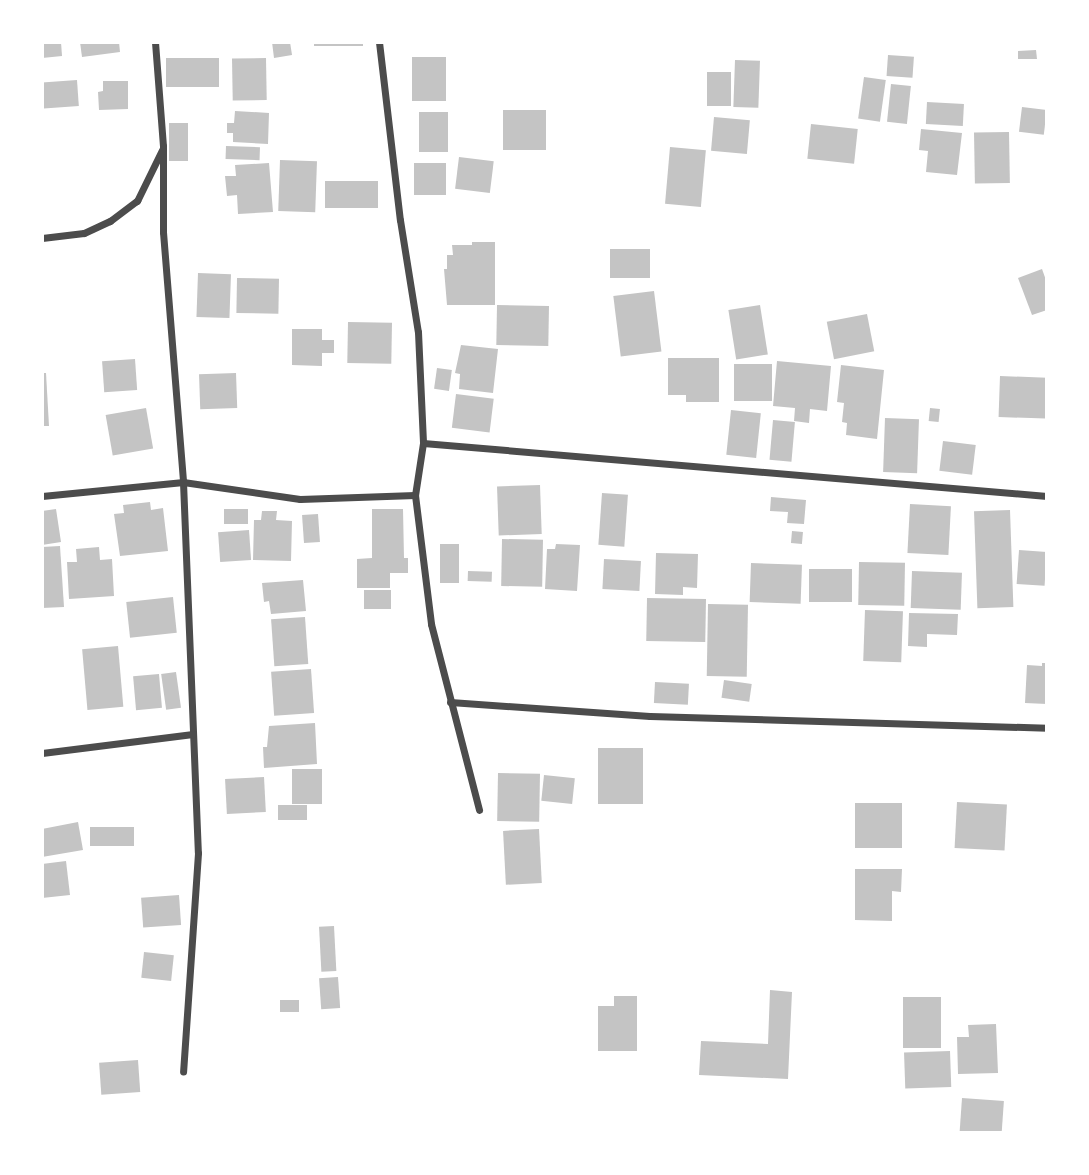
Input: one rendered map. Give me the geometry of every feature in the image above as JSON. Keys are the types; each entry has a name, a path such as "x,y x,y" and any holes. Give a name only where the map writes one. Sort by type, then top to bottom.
{"street":[{"path":"155,42 163,146 163,232 183,482 198,853 183,1071"},
{"path":"379,42 400,220 418,332 423,443 415,495 431,624 479,810"},
{"path":"42,239 84,233 110,221 137,201 163,146"},
{"path":"423,443 1047,496"},
{"path":"42,496 183,482 300,499 415,495"},
{"path":"450,702 650,716 1047,728"},
{"path":"42,752 193,734"}],"building":[{"path":"42,42 61,42 62,56 42,58"},
{"path":"80,42 119,42 120,52 82,57"},
{"path":"272,42 290,42 292,55 274,58"},
{"path":"314,42 363,42 363,46 314,46"},
{"path":"1036,50 1037,59 1018,59 1018,51"},
{"path":"888,55 914,57 912,78 887,76"},
{"path":"412,57 446,57 446,101 412,101"},
{"path":"166,58 219,58 219,87 166,87"},
{"path":"266,58 267,100 233,101 232,59"},
{"path":"735,60 760,61 758,108 733,107"},
{"path":"707,72 731,72 731,106 707,106"},
{"path":"864,77 886,80 880,122 858,119"},
{"path":"77,80 79,106 44,108 42,82"},
{"path":"103,81 128,81 128,109 99,110 98,92 103,91"},
{"path":"891,84 911,86 907,124 887,122"},
{"path":"927,102 964,104 963,126 926,124"},
{"path":"1022,107 1047,110 1044,135 1019,132"},
{"path":"503,110 546,110 546,150 503,150"},
{"path":"235,111 269,113 268,144 233,142 233,133 227,133 227,123 234,123"},
{"path":"419,112 448,112 448,152 419,152"},
{"path":"714,117 750,120 747,154 711,151"},
{"path":"169,123 188,123 188,161 169,161"},
{"path":"811,124 858,129 854,164 807,159"},
{"path":"921,129 962,133 957,175 926,172 928,151 919,150"},
{"path":"1009,132 1010,183 975,184 974,133"},
{"path":"226,146 260,147 260,160 226,159"},
{"path":"670,147 706,150 701,207 665,204"},
{"path":"459,157 494,161 490,193 455,189"},
{"path":"280,160 317,161 315,212 278,211"},
{"path":"269,163 273,212 238,214 237,195 227,196 225,176 236,176 235,165"},
{"path":"414,163 446,163 446,195 414,195"},
{"path":"325,181 378,181 378,208 325,208"},
{"path":"472,242 495,242 495,305 447,305 444,269 447,269 447,255 453,255 452,245 472,245"},
{"path":"610,249 650,249 650,278 610,278"},
{"path":"1042,269 1047,283 1047,310 1032,315 1018,278"},
{"path":"198,273 231,274 229,318 196,317"},
{"path":"237,278 279,279 278,314 236,313"},
{"path":"654,291 661,352 621,357 613,296"},
{"path":"497,305 549,306 548,346 496,345"},
{"path":"760,305 768,354 736,359 728,310"},
{"path":"867,314 874,351 834,359 827,322"},
{"path":"348,322 392,323 391,364 347,363"},
{"path":"292,329 322,329 322,340 334,340 334,353 322,353 322,366 292,365"},
{"path":"461,345 498,349 493,393 459,389 460,374 455,373"},
{"path":"668,358 719,358 719,402 686,402 686,395 668,395"},
{"path":"135,359 137,390 104,392 102,361"},
{"path":"777,361 831,366 827,411 810,409 809,423 794,421 795,408 773,406"},
{"path":"734,364 772,364 772,401 734,401"},
{"path":"841,365 884,370 877,439 846,435 847,423 842,422 844,403 837,402"},
{"path":"437,368 452,370 449,391 434,389"},
{"path":"42,373 46,373 49,426 42,426"},
{"path":"236,373 237,408 200,409 199,374"},
{"path":"1000,376 1047,378 1046,419 999,417"},
{"path":"456,394 494,399 490,432 452,428"},
{"path":"146,408 153,448 113,455 106,415"},
{"path":"930,408 940,409 939,422 929,421"},
{"path":"731,410 761,413 756,458 726,455"},
{"path":"885,418 919,419 917,473 883,472"},
{"path":"773,420 795,422 791,462 770,460"},
{"path":"943,441 976,445 972,475 939,471"},
{"path":"540,485 542,534 499,535 497,487"},
{"path":"602,493 628,495 624,547 598,545"},
{"path":"771,497 806,500 804,524 787,523 788,512 770,511"},
{"path":"150,502 151,510 163,508 168,551 120,556 114,514 124,513 123,505"},
{"path":"910,504 951,506 948,555 907,553"},
{"path":"56,509 61,542 42,545 42,511"},
{"path":"224,509 248,509 248,524 224,524"},
{"path":"372,509 403,509 404,558 408,558 408,573 390,573 390,588 357,588 357,559 372,558"},
{"path":"1010,510 1013,607 977,608 974,511"},
{"path":"262,511 277,511 276,520 292,521 291,561 253,560 254,520 261,520"},
{"path":"318,514 320,542 304,543 302,515"},
{"path":"249,530 251,560 220,562 218,532"},
{"path":"792,531 803,532 802,544 791,543"},
{"path":"502,539 543,540 542,587 501,586"},
{"path":"440,544 459,544 459,583 440,583"},
{"path":"556,544 580,545 577,591 545,589 547,549 555,549"},
{"path":"60,546 64,607 42,608 42,547"},
{"path":"99,547 100,560 112,559 114,596 69,599 67,562 77,562 76,549"},
{"path":"1019,550 1047,552 1045,586 1017,584"},
{"path":"656,553 698,554 697,588 683,587 683,595 655,594"},
{"path":"604,559 641,561 639,591 602,589"},
{"path":"859,562 905,563 904,606 858,605"},
{"path":"751,563 802,565 801,604 750,602"},
{"path":"809,569 852,569 852,602 809,602"},
{"path":"468,571 492,572 492,582 468,581"},
{"path":"912,571 962,573 961,610 911,608"},
{"path":"303,580 306,611 271,614 269,601 264,602 262,583"},
{"path":"364,590 391,590 391,609 364,609"},
{"path":"173,597 177,633 130,638 126,602"},
{"path":"647,598 706,599 705,642 646,641"},
{"path":"708,604 748,605 747,677 707,676"},
{"path":"865,610 903,611 901,662 863,661"},
{"path":"909,613 958,614 957,635 927,634 927,647 908,646"},
{"path":"305,617 308,664 274,666 271,619"},
{"path":"118,646 123,707 87,710 82,649"},
{"path":"1042,663 1047,663 1047,704 1025,703 1027,665 1042,666"},
{"path":"311,669 314,713 274,716 271,672"},
{"path":"176,672 181,708 166,710 161,674"},
{"path":"159,674 162,708 136,710 133,676"},
{"path":"724,680 752,684 749,702 721,698"},
{"path":"655,682 689,684 688,705 654,703"},
{"path":"315,723 317,764 264,768 263,747 267,747 269,726"},
{"path":"598,748 643,748 643,804 598,804"},
{"path":"292,769 322,769 322,804 292,804"},
{"path":"498,773 540,774 539,822 497,821"},
{"path":"544,775 575,778 572,804 541,801"},
{"path":"264,777 266,812 227,814 225,779"},
{"path":"957,802 1007,805 1005,851 955,848"},
{"path":"855,803 902,803 902,848 855,848"},
{"path":"278,805 307,805 307,820 278,820"},
{"path":"78,822 83,850 42,857 42,829"},
{"path":"90,827 134,827 134,846 90,846"},
{"path":"539,829 542,883 506,885 503,831"},
{"path":"66,861 70,895 42,898 42,864"},
{"path":"855,869 902,869 901,892 892,891 892,921 855,920"},
{"path":"179,895 181,925 143,928 141,898"},
{"path":"334,926 336,971 321,972 319,927"},
{"path":"144,952 174,955 171,981 141,978"},
{"path":"338,977 340,1008 321,1009 319,978"},
{"path":"770,990 792,992 788,1079 699,1075 701,1041 768,1044"},
{"path":"614,996 637,996 637,1051 598,1051 598,1006 614,1006"},
{"path":"903,997 941,997 941,1048 903,1048"},
{"path":"280,1000 299,1000 299,1012 280,1012"},
{"path":"996,1024 998,1073 958,1074 957,1037 969,1037 968,1025"},
{"path":"950,1051 951,1087 905,1089 904,1053"},
{"path":"138,1060 140,1092 101,1095 99,1063"},
{"path":"962,1098 1004,1101 1002,1133 960,1133"}]}
